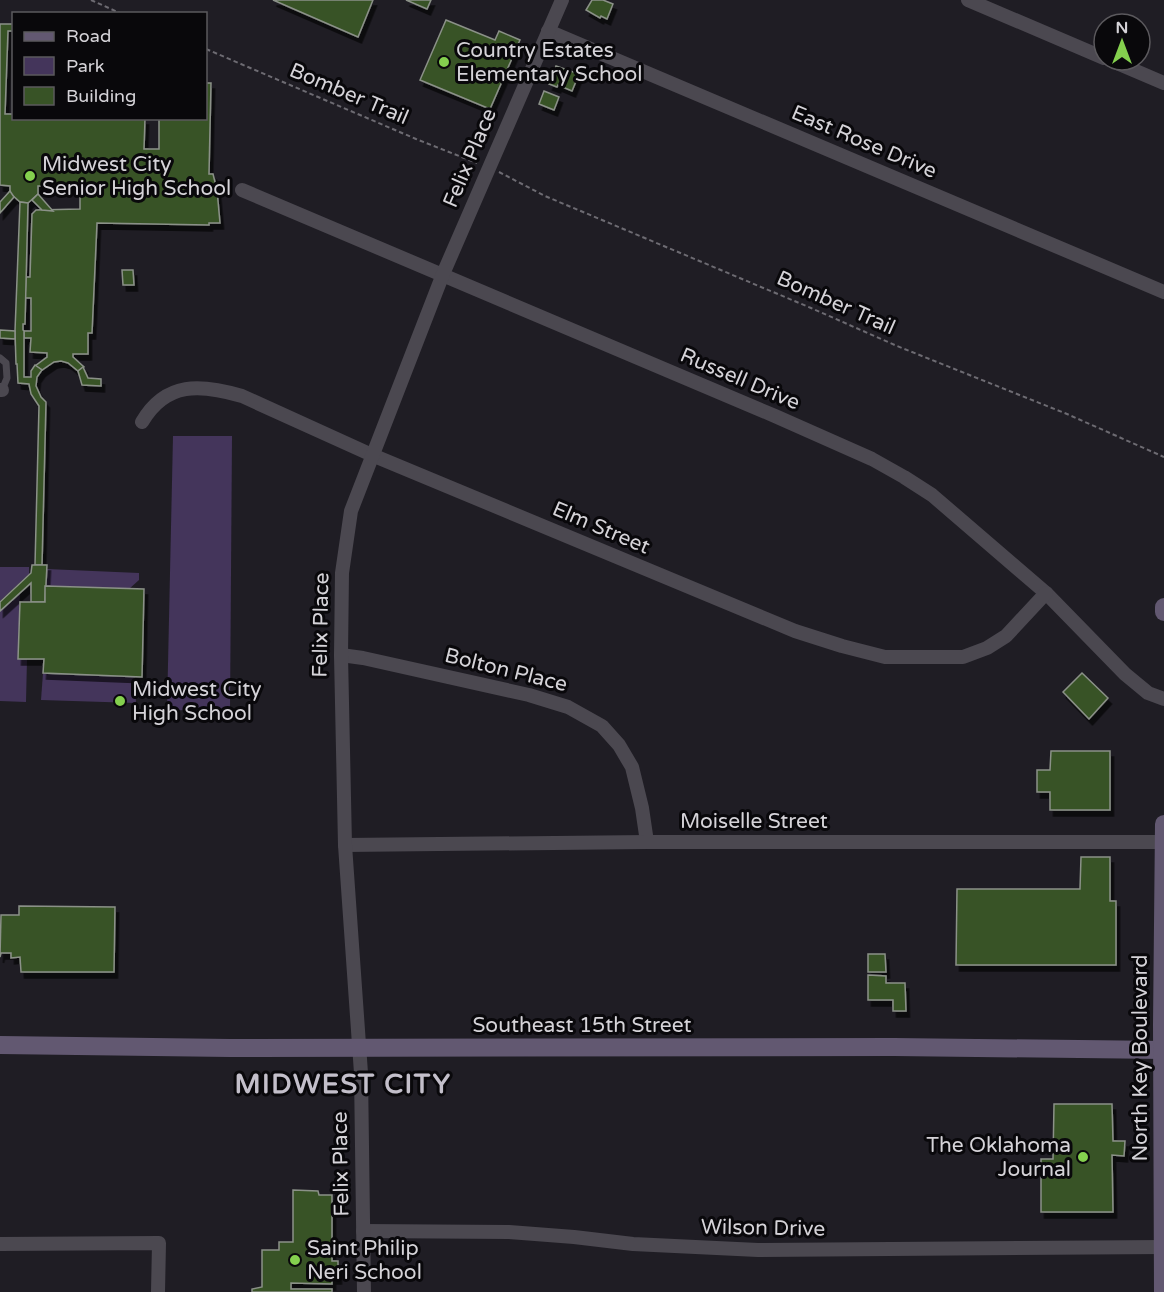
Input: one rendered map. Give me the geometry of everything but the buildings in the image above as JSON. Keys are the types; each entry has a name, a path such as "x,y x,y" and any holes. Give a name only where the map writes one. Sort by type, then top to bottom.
{"main road":[{"name":"North Key Boulevard","path":"1163,1292 1164,824"},
{"name":"Southeast 15th Street","path":"0,1044 360,1048 894,1047 1163,1050"}],"street":[{"name":"Felix Place","path":"364,1292 360,1048 345,845 341,655 342,573 345,543 351,511 443,274 562,0"},
{"path":"968,0 1092,53"},
{"name":"East Rose Drive","path":"548,31 1164,292"},
{"path":"1138,72 1164,83"},
{"name":"Russell Drive","path":"242,190 872,459 932,495 1046,593 1125,674 1148,693 1164,699"},
{"name":"Elm Street","path":"142,422 159,400 178,390 203,387 222,390 259,403 372,455 795,632 885,657 963,657 987,648 1006,636 1046,593"},
{"name":"Bolton Place","path":"341,655 528,695 568,707 602,726 619,745 632,767 647,842"},
{"name":"Moiselle Street","path":"345,845 647,842 1163,842"},
{"name":"Wilson Drive","path":"363,1231 509,1232 633,1244 758,1250 1164,1247"},
{"path":"0,1244 159,1243 158,1292"}],"lane":[{"path":"0,358 6,363 7,378 1,390"}],"path":[{"path":"91,0 118,12"},
{"name":"Bomber Trail","path":"207,49 416,140 482,165"},
{"name":"Bomber Trail","path":"498,171 555,201 1164,457"}],"green space":[{"path":"173,436 232,436 230,711 167,710"},
{"path":"0,567 29,567 29,574 0,601"},
{"path":"47,569 139,573 139,580 129,589 45,586"},
{"path":"20,592 18,658 27,659 26,702 0,701 0,611"},
{"path":"43,673 135,677 136,703 41,700"}],"place":[{"name":"Country Estates Elementary School","path":"444,62"},
{"name":"Midwest City Senior High School","path":"30,176"},
{"name":"Midwest City High School","path":"120,701"},
{"name":"The Oklahoma Journal","path":"1083,1157"},
{"name":"Saint Philip Neri School","path":"295,1260"}],"district":[{"name":"MIDWEST CITY","path":"343,1084"}]}
